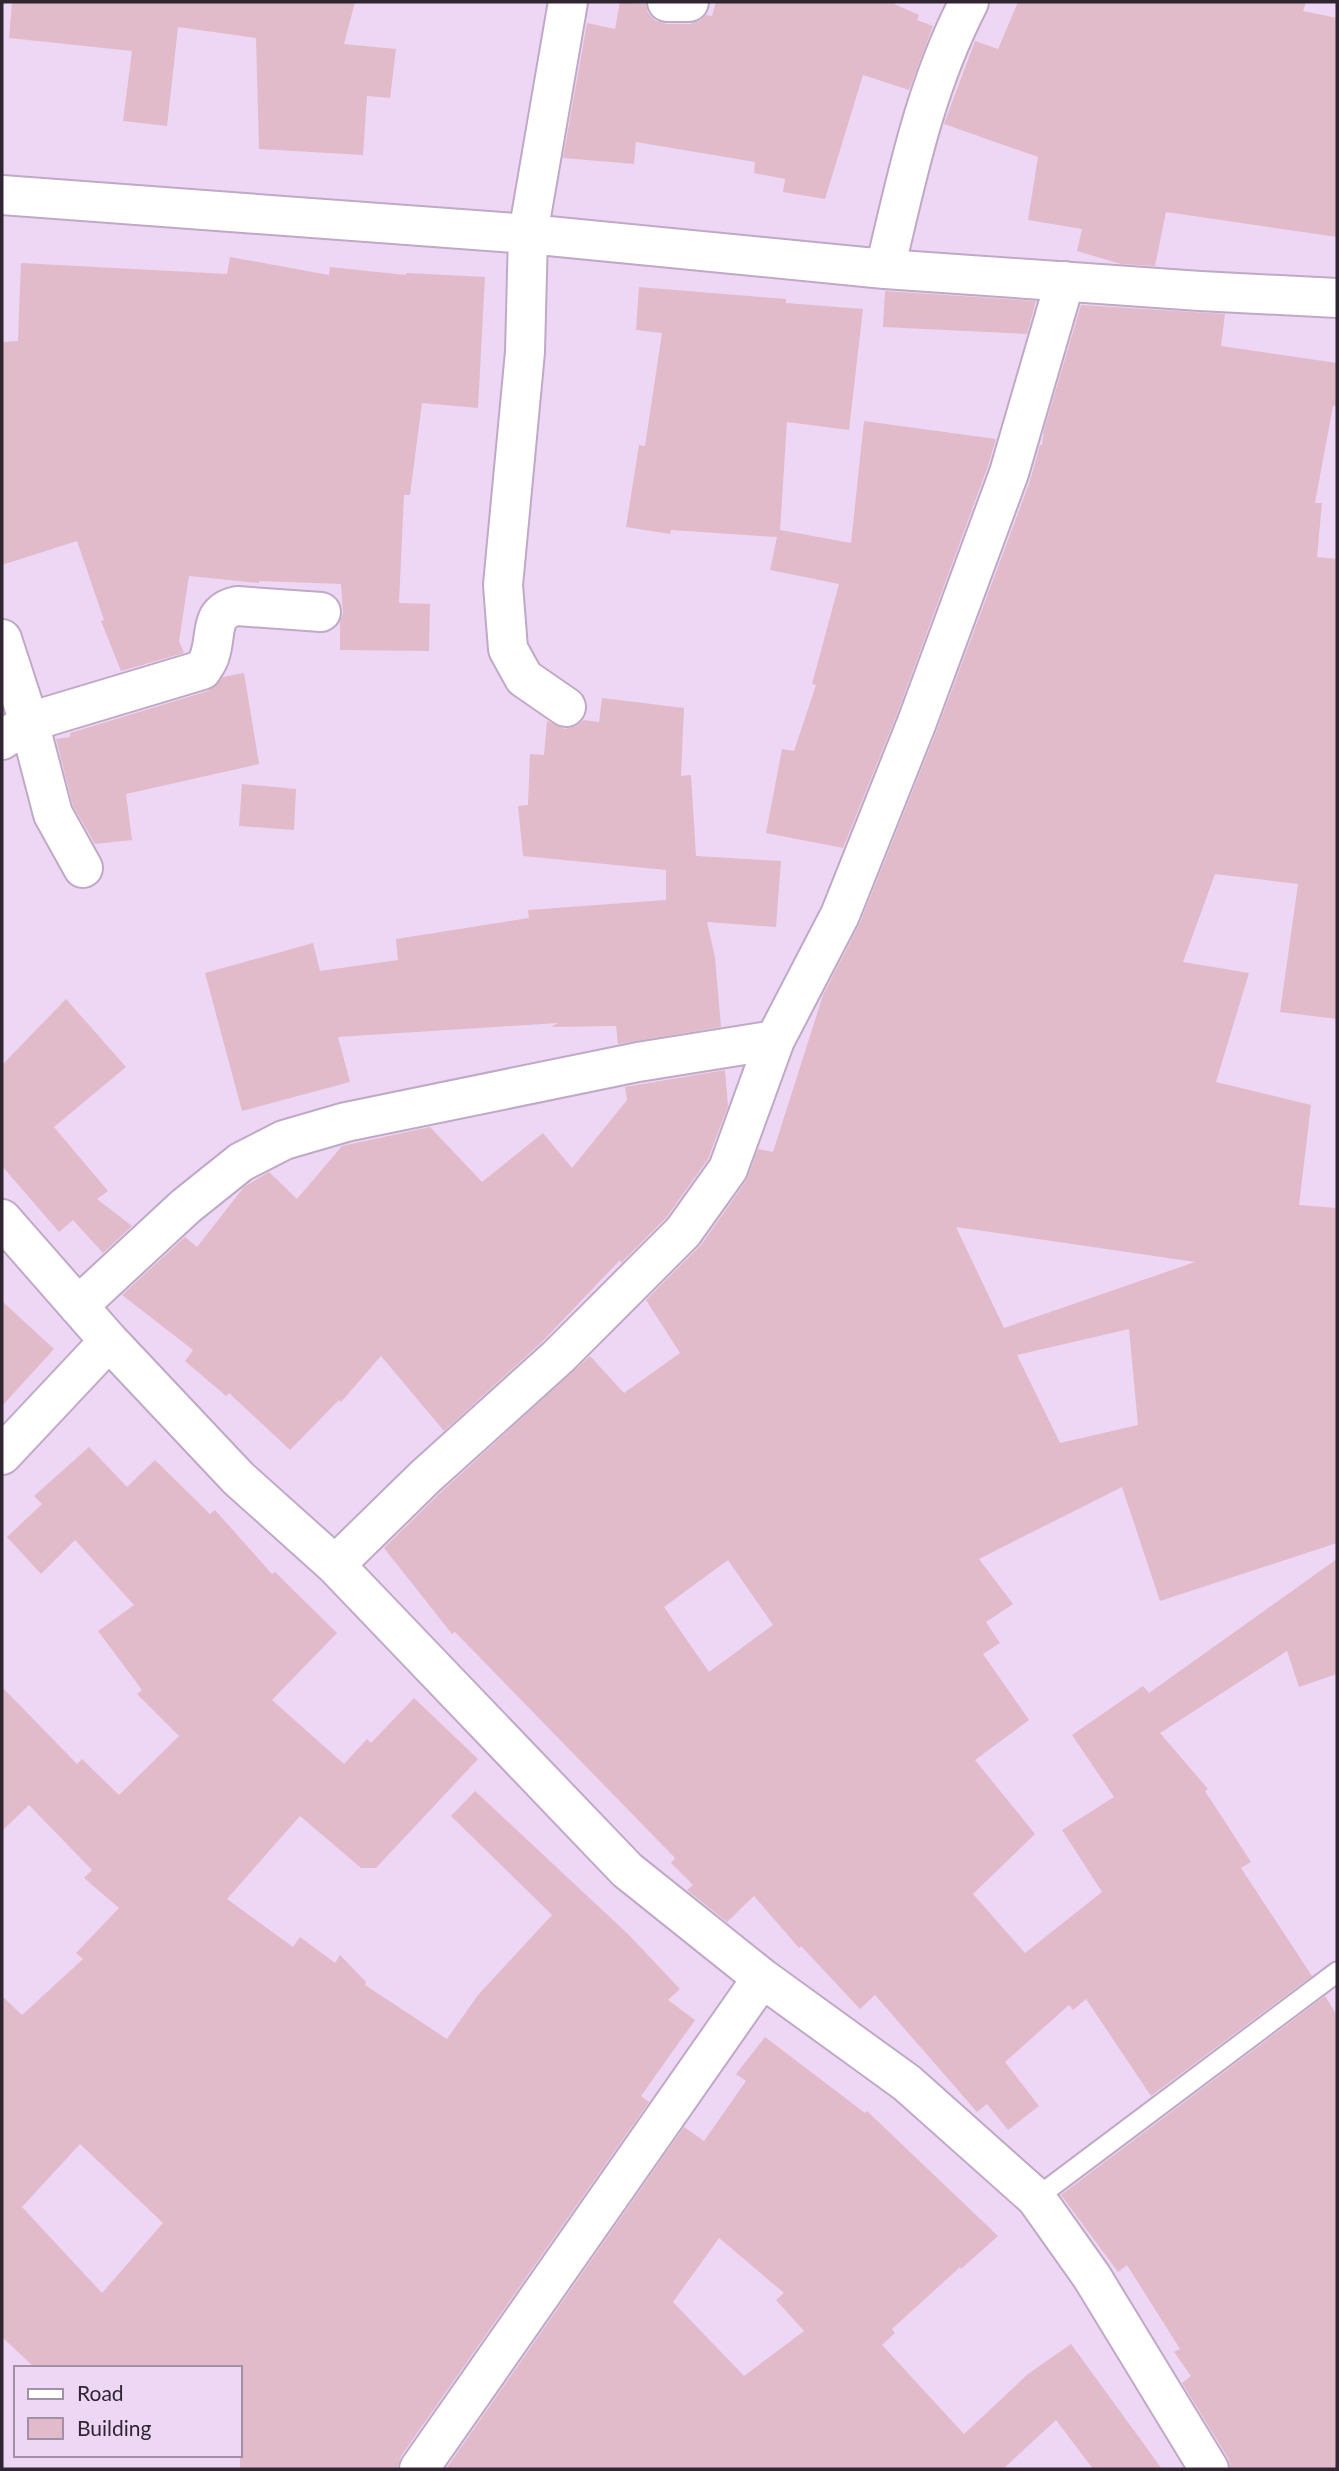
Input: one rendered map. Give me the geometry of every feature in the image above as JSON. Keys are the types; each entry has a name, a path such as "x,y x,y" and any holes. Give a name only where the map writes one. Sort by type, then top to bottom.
{"street":[{"path":"566,707 524,678 508,649 503,585 525,352 528,234 568,2"},
{"path":"667,2 689,2"},
{"path":"886,269 923,113 948,41 968,2"},
{"path":"2,195 528,234 886,269 1337,298"},
{"path":"335,1565 425,1477 558,1357 683,1232 729,1169 775,1041 840,915 917,722 1009,473 1065,281"},
{"path":"15,731 202,670 210,657 217,617 226,608 237,606 321,612"},
{"path":"2,639 15,731 53,814 83,868"},
{"path":"78,1306 186,1206 241,1162 284,1140 346,1122 625,1065 775,1041"},
{"path":"2,1219 109,1341 238,1478 335,1565 627,1870 762,1978 907,2082 1036,2198 1092,2277 1209,2469"},
{"path":"2,1455 109,1341"},
{"path":"419,2469 762,1978"}],"lane":[{"path":"1036,2198 1337,1972"}],"building":[{"path":"12,2 355,2 344,44 396,49 390,98 367,96 363,155 259,149 256,38 178,27 167,126 123,121 132,51 9,38"},
{"path":"620,2 646,4 648,13 656,21 690,24 706,15 712,16 716,2 890,2 919,15 917,20 933,26 909,90 863,75 825,199 783,192 785,179 754,173 755,162 636,142 634,164 563,158 587,23 615,29"},
{"path":"1018,2 1306,2 1303,11 1337,18 1337,237 1166,212 1155,266 1121,264 1077,251 1082,229 1028,220 1038,157 944,124 975,41 998,49"},
{"path":"230,257 329,275 330,267 406,275 485,277 478,408 422,403 410,495 404,495 399,603 430,604 429,651 340,650 340,621 343,613 341,584 259,583 189,576 179,641 184,653 121,671 101,621 104,620 77,541 2,565 2,342 18,341 21,263 227,274"},
{"path":"639,287 786,299 786,303 863,309 849,430 787,422 780,530 851,543 864,421 996,439 897,714 843,848 766,833 782,749 794,751 816,685 812,684 839,584 770,570 777,537 671,530 670,534 626,527 639,445 645,446 662,333 636,330"},
{"path":"885,291 1036,301 1027,334 883,327"},
{"path":"1081,305 1225,314 1221,346 1337,363 1337,406 1333,406 1315,503 1322,503 1317,557 1337,559 1337,1019 1280,1012 1298,884 1215,874 1183,962 1249,973 1216,1082 1311,1105 1299,1205 1337,1208 1337,1543 1160,1601 1122,1487 979,1559 1013,1604 986,1622 1000,1643 983,1654 1029,1720 975,1760 1035,1834 973,1894 1025,1953 1102,1892 1062,1830 1114,1797 1072,1735 1143,1686 1149,1693 1337,1559 1337,1674 1299,1687 1287,1651 1160,1733 1208,1789 1205,1791 1251,1862 1241,1868 1312,1976 1151,2096 1086,1999 1073,2010 1069,2005 1005,2062 1039,2106 1008,2130 987,2104 977,2112 875,1995 860,2009 801,1946 799,1948 754,1896 727,1922 687,1890 693,1885 671,1863 675,1858 455,1632 452,1634 384,1548 590,1356 624,1393 680,1353 646,1300 701,1245 746,1181 758,1149 773,1152 823,995 860,923 937,730 1030,481","holes":["956,1227 1195,1262 1004,1328","1129,1329 1138,1425 1060,1443 1017,1355","728,1560 773,1625 709,1672 664,1607"]},
{"path":"244,673 259,764 126,794 132,840 95,844 73,806 56,739 70,737 70,733 208,691 223,677"},
{"path":"602,698 684,708 681,776 691,775 696,856 781,861 776,927 707,922 715,957 721,1027 618,1044 616,1026 551,1027 558,1023 338,1037 350,1082 242,1111 205,973 313,943 320,971 398,960 396,939 529,918 528,910 666,900 666,870 523,856 518,806 528,805 530,754 544,755 547,721 565,729 584,720 599,722"},
{"path":"242,784 296,789 294,830 239,826"},
{"path":"66,999 126,1067 54,1127 108,1191 97,1199 132,1226 103,1253 73,1220 59,1232 2,1166 2,1065"},
{"path":"725,1070 728,1106 708,1159 666,1218 621,1263 620,1260 543,1341 444,1431 381,1356 341,1402 339,1400 290,1450 229,1393 226,1396 185,1361 193,1350 122,1295 185,1237 197,1247 244,1187 269,1172 297,1199 342,1146 430,1127 482,1182 543,1133 572,1168 627,1100 625,1087"},
{"path":"2,1301 54,1349 2,1406"},
{"path":"89,1447 127,1487 155,1460 210,1514 215,1510 272,1574 275,1572 337,1633 272,1700 344,1764 367,1739 371,1743 414,1698 478,1759 376,1868 361,1868 300,1816 227,1899 293,1947 300,1937 335,1963 340,1955 366,1982 365,1985 447,2039 478,1995 552,1915 451,1816 475,1791 629,1935 680,1989 668,2000 695,2020 641,2096 649,2102 401,2456 397,2469 240,2469 242,2366 33,2366 2,2337 2,1996 22,2015 83,1959 76,1953 119,1908 84,1878 92,1870 29,1805 2,1831 2,1687 77,1764 82,1759 119,1795 179,1736 137,1694 142,1690 98,1631 134,1605 75,1540 41,1574 7,1537 42,1504 34,1496","holes":["80,2144 163,2223 102,2293 22,2207"]},
{"path":"1325,1996 1337,2015 1337,2469 1231,2469 1228,2458 1182,2383 1191,2376 1174,2352 1180,2349 1127,2265 1118,2272 1061,2195"},
{"path":"765,2037 865,2113 867,2111 998,2236 892,2329 895,2333 882,2345 964,2434 1028,2374 1071,2344 1162,2469 1093,2469 1056,2420 1003,2469 446,2469 684,2127 704,2141 746,2081 736,2074","holes":["719,2238 784,2293 776,2300 804,2331 744,2376 673,2302"]}]}
